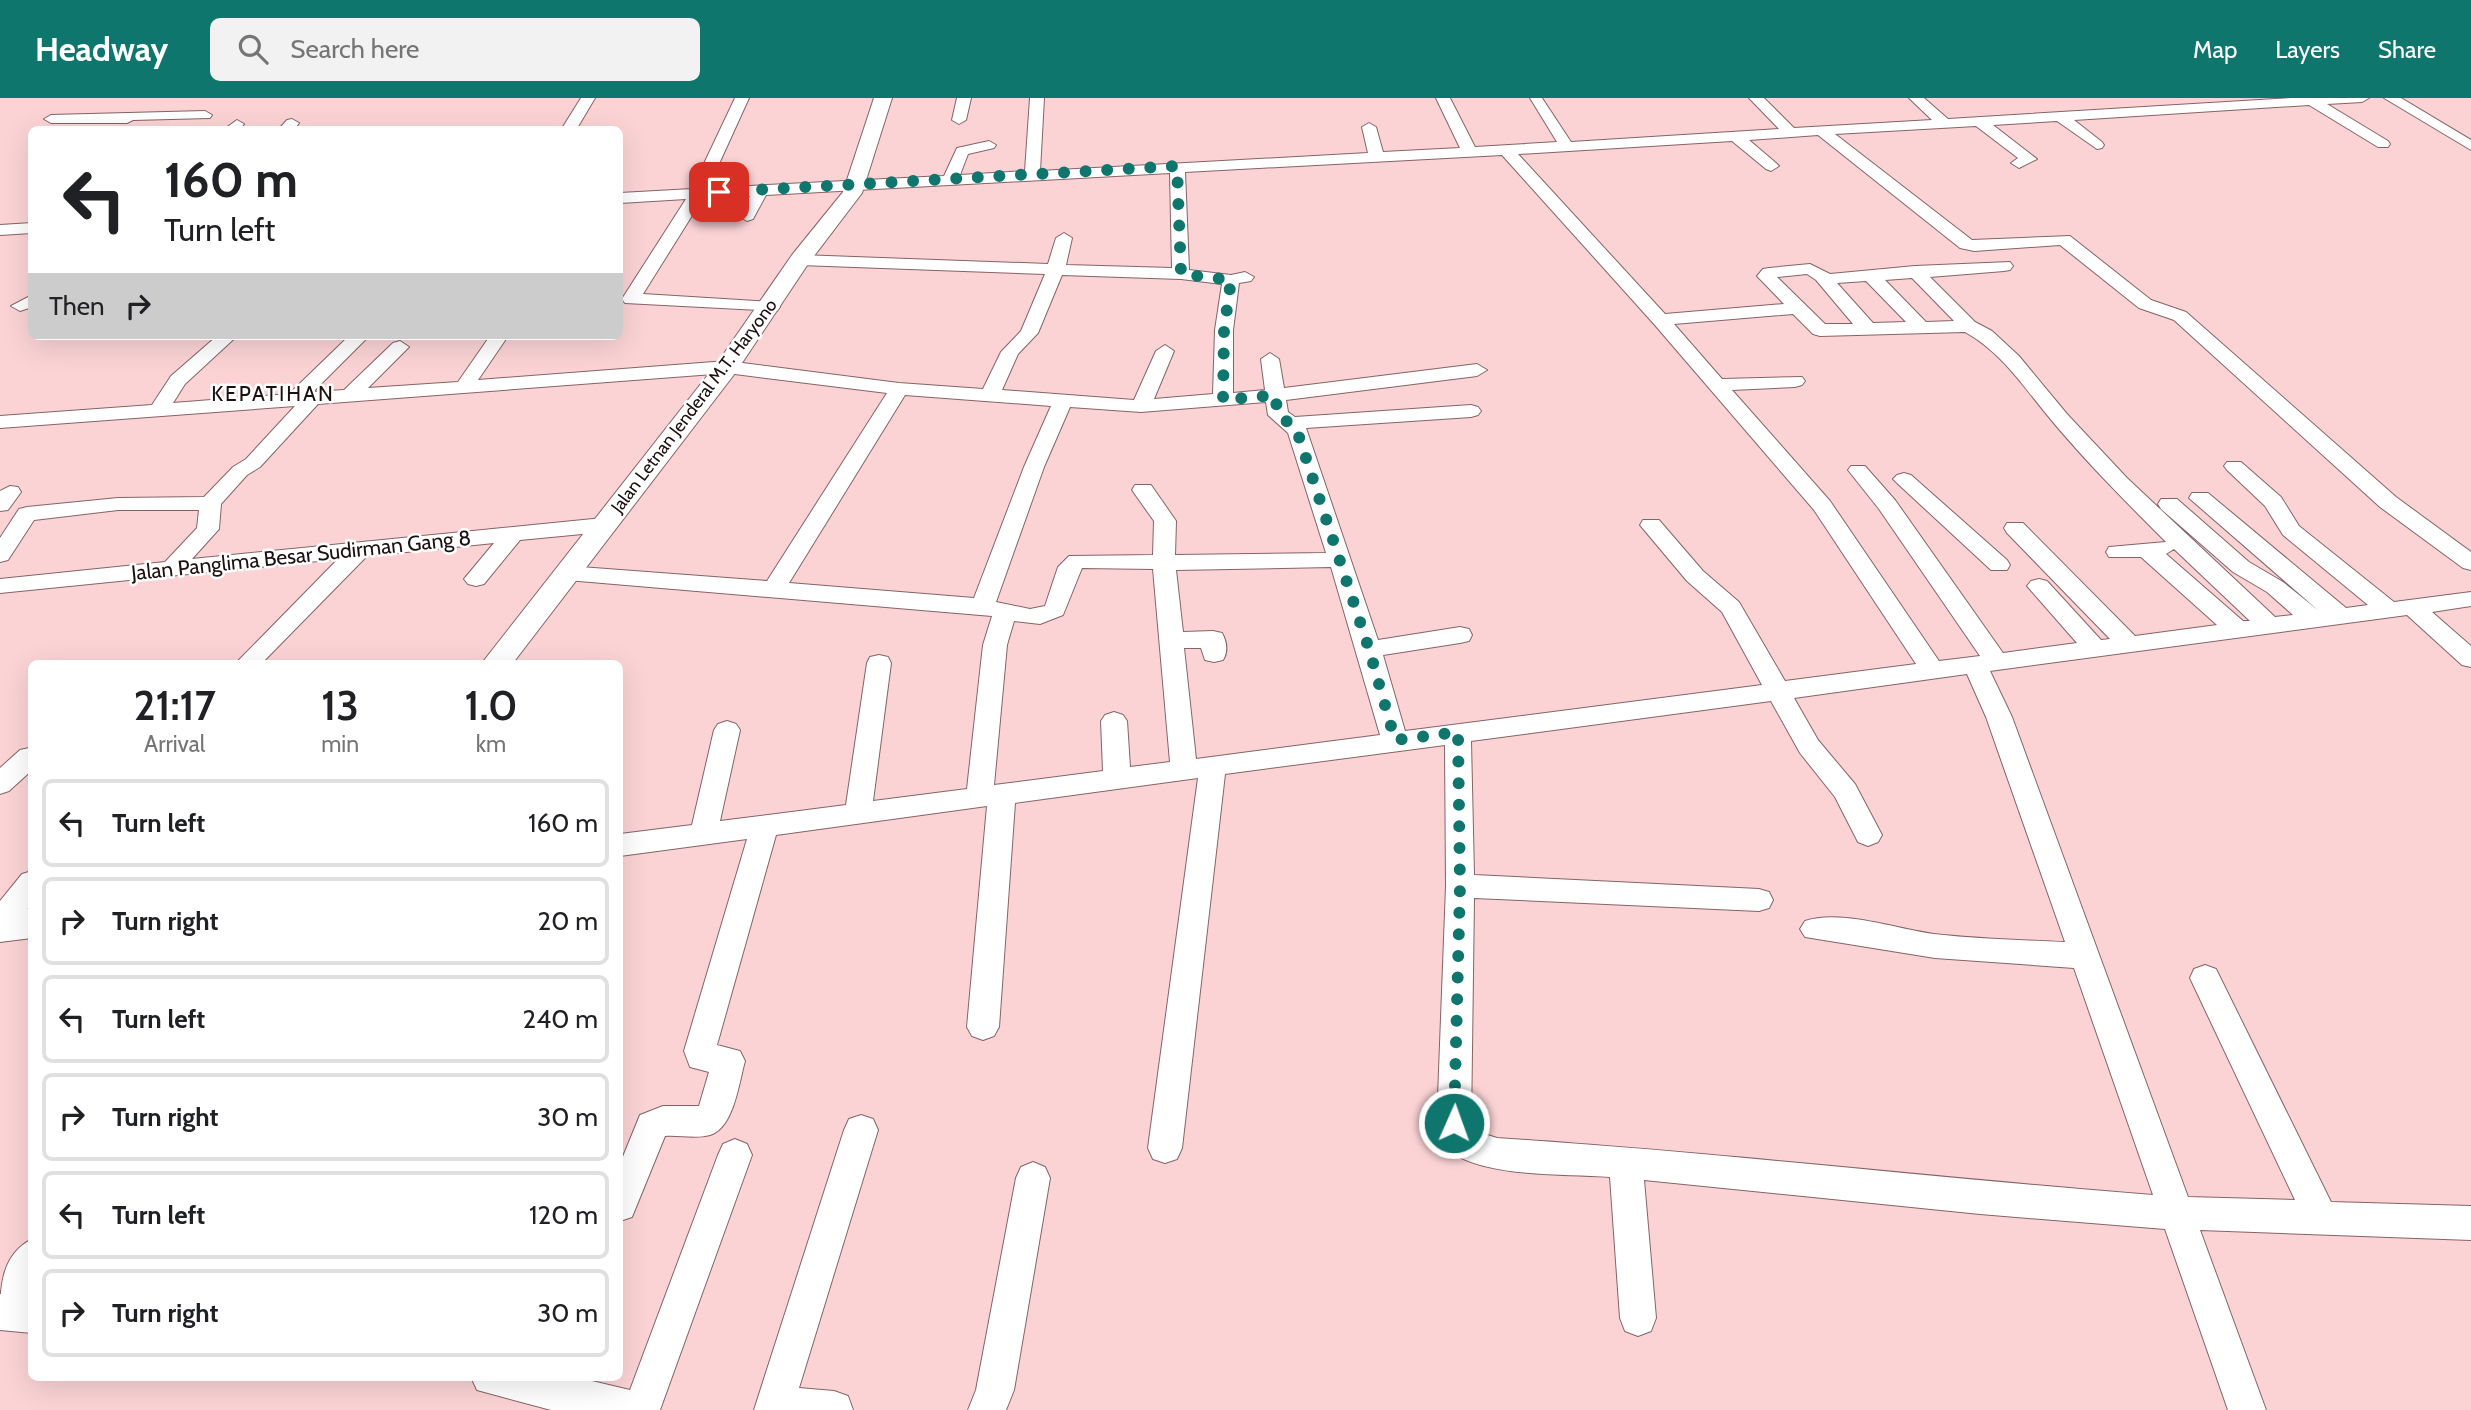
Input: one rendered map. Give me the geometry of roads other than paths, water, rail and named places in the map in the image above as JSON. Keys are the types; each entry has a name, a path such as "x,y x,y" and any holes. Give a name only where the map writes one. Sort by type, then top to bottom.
{"main road":[{"name":"Jalan Letnan Jenderal M.T. Haryono","path":"499,660 727,367 771,307 800,260 857,184 883,98"},
{"path":"0,927 28,924"},
{"path":"0,1301 28,1266"}],"street":[{"path":"117,126 157,98"},
{"path":"571,126 589,98"},
{"path":"625,300 698,193 742,98"},
{"path":"959,120 964,98"},
{"path":"1032,175 1037,98"},
{"path":"1443,98 1470,152"},
{"path":"1756,98 1790,132"},
{"path":"1916,98 1943,122"},
{"path":"2081,98 2106,114"},
{"path":"623,198 1506,150 2106,114 2241,102 2313,102 2362,98"},
{"path":"2391,98 2471,146"},
{"path":"2418,98 2471,130"},
{"path":"1536,99 1566,145"},
{"path":"2313,102 2384,144"},
{"path":"51,119 207,116 196,126"},
{"path":"2060,116 2097,145"},
{"path":"1979,120 2029,159 2019,163"},
{"path":"1369,127 1376,156"},
{"path":"1821,131 1966,244 2064,240 2145,304 2180,316 2388,502 2471,563"},
{"path":"1735,136 1771,166"},
{"path":"950,180 962,151 989,145"},
{"path":"1506,150 1660,320 1822,506 1932,670"},
{"path":"1177,166 1181,274"},
{"path":"747,216 761,190"},
{"path":"0,230 28,229"},
{"path":"990,396 1010,352 1029,333 1056,268 1063,238"},
{"path":"800,260 1056,268 1238,279 1224,330 1223,400"},
{"path":"1824,279 2004,266"},
{"path":"1869,330 1824,279 1810,269 1766,275 1820,330 1869,330 1969,326"},
{"path":"1915,271 1969,326 1999,344 2072,433 2183,547 2270,626"},
{"path":"1870,275 1922,328"},
{"path":"625,300 771,307"},
{"path":"1660,320 1796,308"},
{"path":"158,410 178,380 223,340"},
{"path":"172,568 208,529 210,503 240,471 253,463 303,400 356,340"},
{"path":"463,388 496,340"},
{"path":"349,396 400,346"},
{"path":"1140,406 1166,351"},
{"path":"1270,359 1278,415 1291,423 1298,433 1369,649 1395,740"},
{"path":"0,422 727,367 899,389 1140,406 1275,395 1477,370"},
{"path":"1717,385 1795,381"},
{"path":"773,590 899,389"},
{"path":"983,1027 994,608 1034,467 1063,401"},
{"path":"1291,423 1471,411"},
{"path":"2234,466 2273,502 2291,530 2471,659"},
{"path":"1858,470 1911,538 1985,663 1999,717 2083,957 2247,1410"},
{"path":"1904,479 1999,565"},
{"path":"1143,490 1165,521 1164,562 1184,770"},
{"path":"2200,498 2341,616"},
{"path":"0,555 27,514 75,501 129,506 210,503"},
{"path":"2169,504 2241,567 2276,587 2314,620"},
{"name":"Jalan Panglima Besar Sudirman Gang 8","path":"0,586 603,525"},
{"path":"1651,525 1695,576 1731,607 1809,746 1844,791 1868,835"},
{"path":"2015,528 2129,644"},
{"path":"1911,538 1961,529"},
{"path":"476,579 515,532"},
{"path":"2118,552 2183,547"},
{"path":"251,660 362,548"},
{"path":"2146,549 2238,630"},
{"path":"567,573 994,608 1027,615 1052,613 1058,604 1069,567 1077,561 1339,560"},
{"path":"2039,586 2095,648"},
{"path":"623,845 2471,599"},
{"path":"1369,649 1460,635"},
{"path":"1172,641 1213,639 1214,654"},
{"path":"858,813 879,663"},
{"path":"1114,722 1117,779"},
{"path":"704,834 727,730"},
{"path":"1458,732 1460,886 1454,1123 1457,1134 1467,1144 1497,1154 1626,1162 1980,1198 2177,1213 2471,1223"},
{"path":"0,783 28,758"},
{"path":"1165,1147 1213,766"},
{"path":"623,1198 652,1126 663,1121 707,1121 712,1116 729,1062 701,1057 700,1051 757,859 764,825"},
{"path":"1460,886 1759,900"},
{"path":"0,922 28,887"},
{"path":"1815,929 1847,931 1936,946 2083,957"},
{"path":"2205,978 2322,1218"},
{"path":"834,1410 791,1407 774,1410 861,1130"},
{"path":"641,1410 735,1155"},
{"path":"1626,1162 1638,1318"},
{"path":"987,1410 995,1390 1033,1178"},
{"path":"0,1312 28,1315"},
{"path":"543,1382 593,1405 635,1410"}],"district":[{"name":"KEPATIHAN","path":"273,393"}]}
